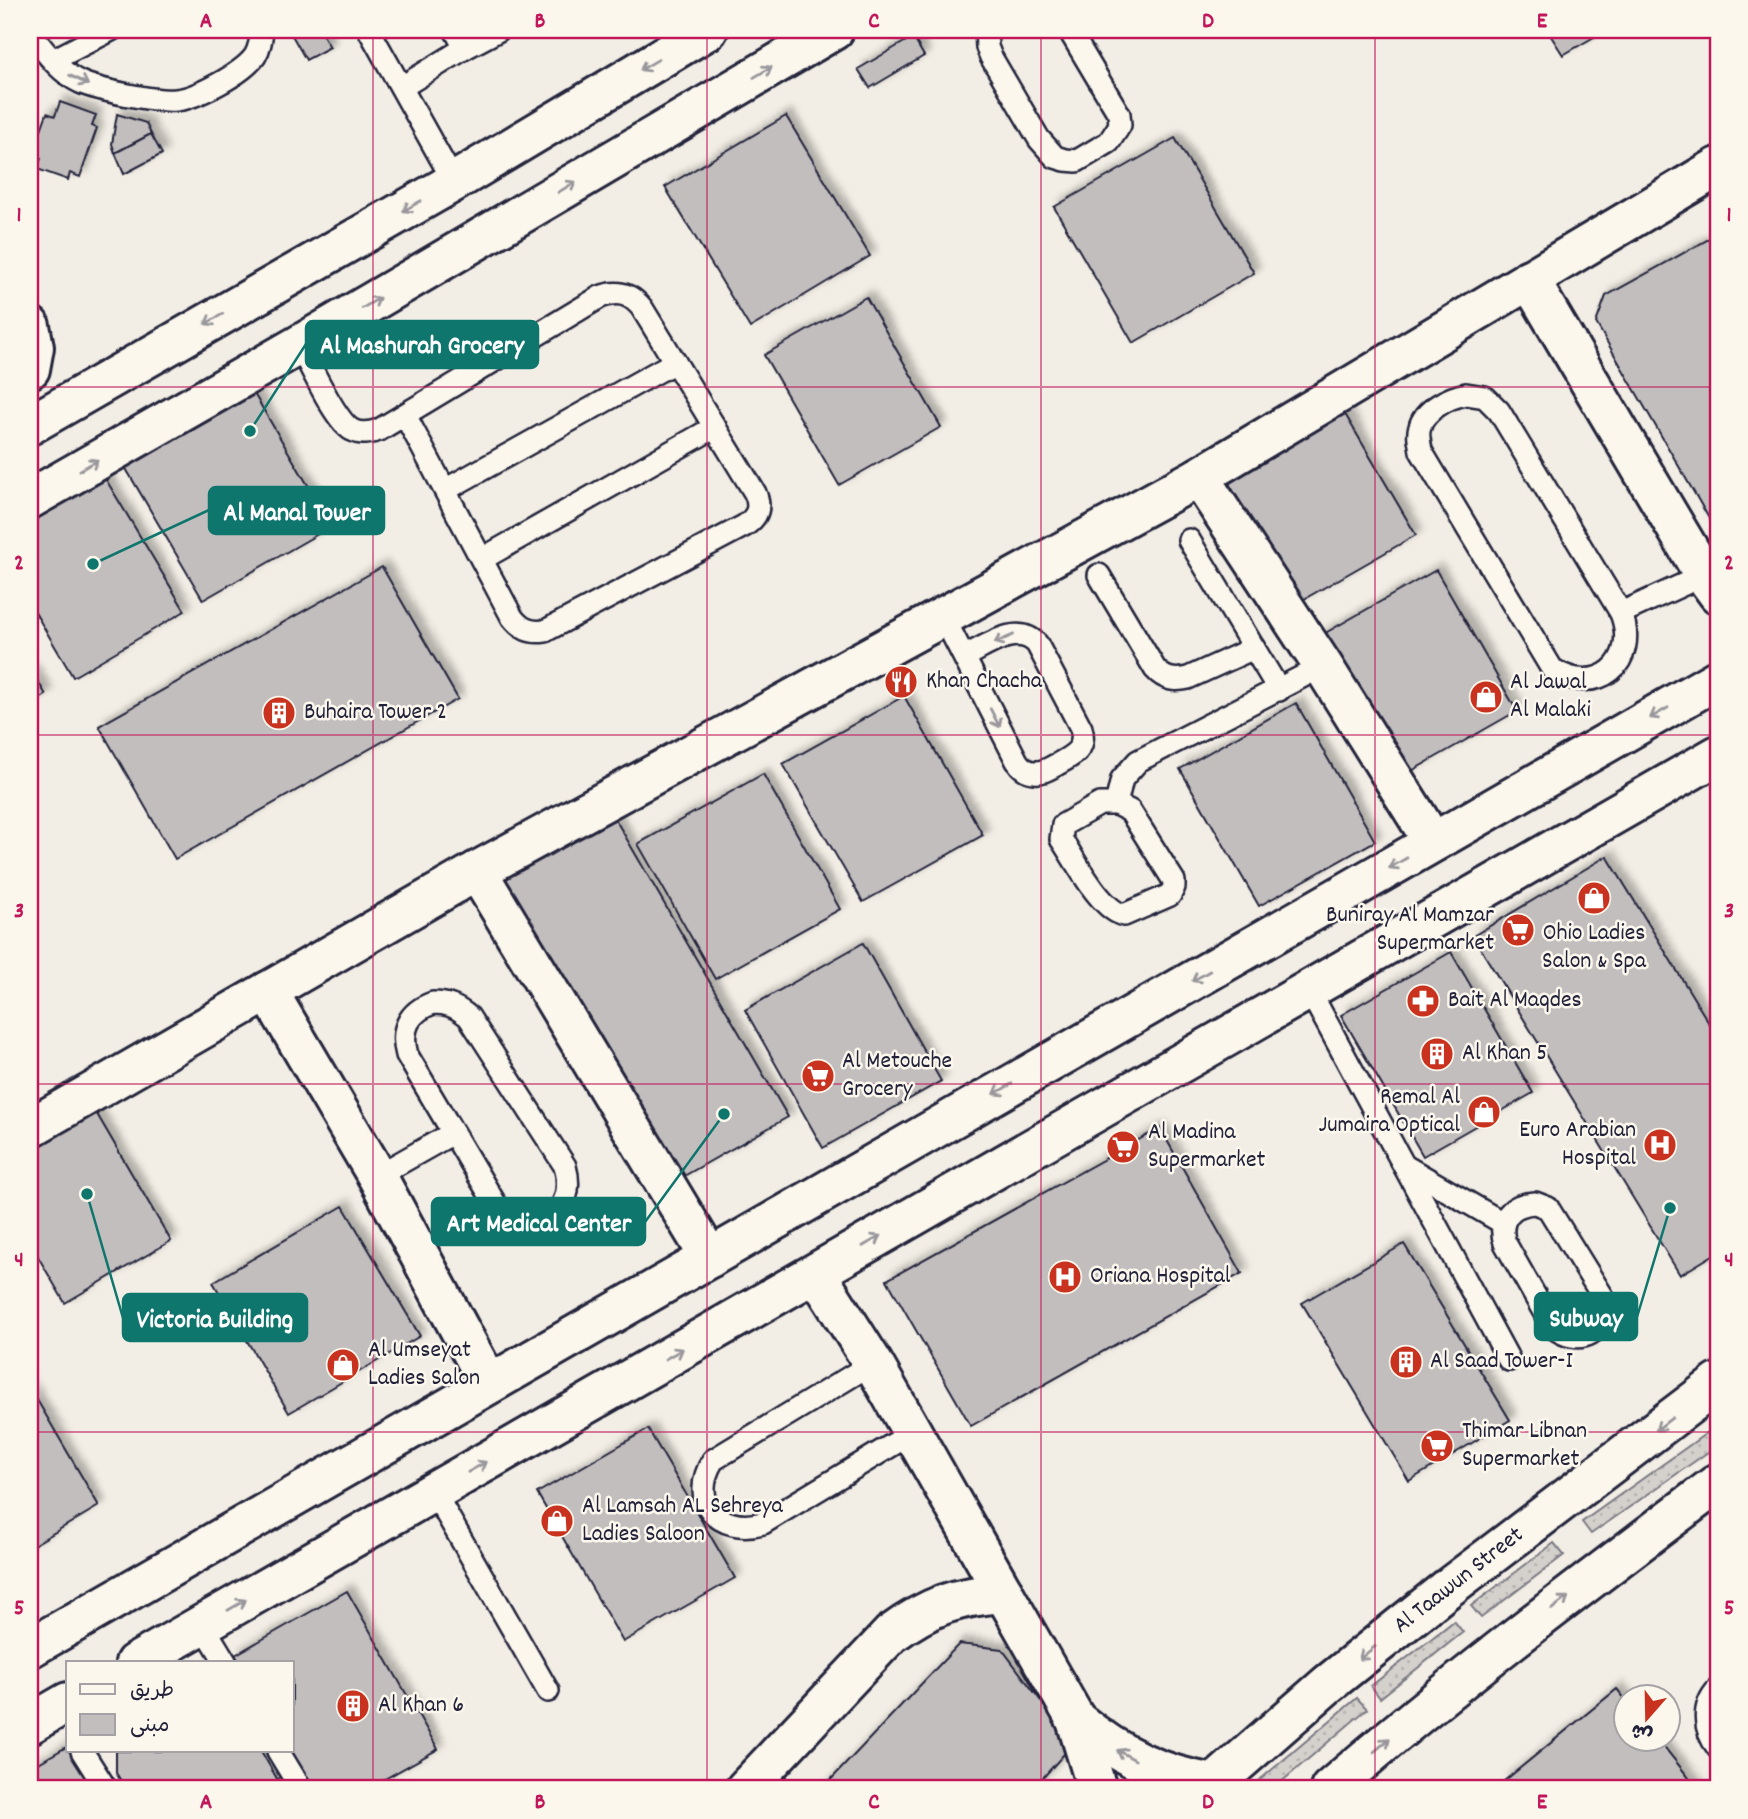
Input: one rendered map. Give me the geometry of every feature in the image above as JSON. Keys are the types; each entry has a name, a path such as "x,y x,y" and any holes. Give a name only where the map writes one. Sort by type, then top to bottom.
{"street":[{"path":"30,425 454,182 708,30"},
{"path":"30,499 299,345 834,30"},
{"path":"30,1128 477,871 1199,477 1718,167"},
{"path":"1529,279 1711,585"},
{"path":"30,326 34,347 30,369"},
{"path":"1199,477 1324,666 1433,842"},
{"path":"30,1648 1718,679"},
{"path":"139,1661 1718,755"},
{"path":"477,871 710,1258"},
{"path":"268,991 377,1176 489,1384"},
{"path":"816,1273 873,1363 1076,1720 1097,1789"},
{"name":"Al Taawun Street","path":"1211,1787 1328,1684 1437,1597 1718,1383"},
{"path":"1331,1789 1388,1739 1506,1645 1718,1483"},
{"path":"745,1789 891,1634 915,1616 943,1603 973,1595 1004,1593"},
{"path":"1076,1720 1117,1750 1153,1769 1211,1787"}],"lane":[{"path":"53,60 111,30"},
{"path":"30,33 70,76 92,86 177,100 200,93 249,63 257,53 262,30"},
{"path":"369,30 454,182"},
{"path":"402,87 460,39 499,30"},
{"path":"986,30 987,47 991,57 1039,139 1055,157 1077,161 1109,142 1120,125 1119,114 1069,30"},
{"path":"299,345 338,417 351,430 360,433 379,430 608,293 617,292 636,299 758,501 756,517 744,526 545,631 526,630 518,625 405,415"},
{"path":"444,490 675,362"},
{"path":"1476,394 1493,404 1621,613 1627,628 1627,644 1621,659 1611,671 1597,678 1581,680 1565,677 1552,668 1421,450 1419,428 1424,417 1456,395 1476,394"},
{"path":"482,559 715,427"},
{"path":"1189,540 1279,690"},
{"path":"1099,575 1161,676 1180,680 1188,678 1254,648"},
{"path":"1621,613 1711,585"},
{"path":"943,616 964,657 1021,766 1041,772 1077,754 1083,741 1082,728 1037,644 1031,638 1024,634 1008,636 964,657"},
{"path":"1116,804 1122,779 1138,761 1324,666"},
{"path":"1100,804 1116,804 1130,811 1171,876 1174,887 1168,897 1124,915 1106,906 1060,839 1063,825 1069,821 1100,804"},
{"path":"1309,990 1509,1360"},
{"path":"433,1003 447,1003 469,1017 565,1166 569,1180 568,1195 561,1208 550,1219 536,1223 521,1222 507,1216 496,1205 453,1133 407,1055 403,1042 404,1028 410,1017 420,1007 433,1003"},
{"path":"377,1176 453,1133"},
{"path":"1404,1165 1503,1223"},
{"path":"1521,1203 1535,1203 1548,1208 1603,1297 1605,1308 1602,1321 1595,1330 1585,1337 1572,1338 1561,1334 1552,1326 1505,1243 1503,1223 1509,1211 1521,1203"},
{"path":"873,1363 713,1460 706,1472 703,1486 705,1499 722,1521 749,1527 762,1523 912,1433"},
{"path":"434,1492 548,1691"},
{"path":"203,1625 225,1661"},
{"path":"1718,1689 1708,1704 1706,1716 1707,1728 1718,1748"},
{"path":"83,1752 106,1789"},
{"path":"279,1752 301,1789"}],"shaded area":[{"path":"1718,1425 1718,1445 1591,1534 1582,1522"},
{"path":"1554,1543 1564,1555 1481,1618 1471,1606"},
{"path":"1454,1621 1463,1632 1380,1698 1371,1686"},
{"path":"1357,1698 1367,1709 1273,1789 1249,1789"}],"building":[{"path":"289,30 320,30 330,47 306,60"},
{"path":"1547,30 1606,30 1563,55"},
{"path":"913,37 924,56 870,88 858,69"},
{"path":"60,102 96,115 92,126 97,128 80,177 70,173 68,180 37,169 41,158 32,155 47,113 55,116"},
{"path":"117,114 146,123 151,134 115,153 112,144"},
{"path":"786,116 870,256 750,328 665,187"},
{"path":"151,134 162,154 124,174 115,153"},
{"path":"1175,138 1254,273 1133,343 1054,207"},
{"path":"1718,234 1718,534 1596,323 1606,296"},
{"path":"866,297 941,427 839,485 764,355"},
{"path":"253,392 332,526 203,600 125,467"},
{"path":"1335,397 1416,535 1299,602 1218,465"},
{"path":"105,478 185,611 73,677 30,604 30,523"},
{"name":"Buhaira Tower 2","path":"382,567 458,699 175,859 99,726"},
{"path":"1436,570 1517,711 1401,777 1320,636"},
{"path":"30,668 46,695 30,705"},
{"path":"904,696 983,835 863,902 783,764"},
{"path":"1296,703 1375,841 1259,906 1180,769"},
{"path":"763,774 840,909 715,979 638,844"},
{"path":"614,817 788,1117 670,1184 496,884"},
{"name":"Euro Arabian Hospital","path":"1607,856 1718,1038 1718,1252 1680,1275 1473,936"},
{"path":"863,943 941,1081 823,1148 745,1010"},
{"name":"Al Khan 5","path":"1451,952 1533,1093 1423,1156 1341,1015"},
{"path":"94,1109 171,1241 65,1303 30,1243 30,1146"},
{"name":"Oriana Hospital","path":"1160,1128 1242,1273 971,1426 887,1280"},
{"path":"343,1206 420,1336 289,1413 213,1282"},
{"name":"Al Saad Tower-I","path":"1404,1244 1510,1420 1409,1481 1302,1303"},
{"path":"30,1388 99,1506 30,1547"},
{"path":"648,1429 735,1578 623,1642 537,1493"},
{"name":"Al Khan 6","path":"347,1591 438,1749 367,1789 313,1789 291,1752 294,1752 294,1661 239,1661 235,1655"},
{"path":"959,1644 1002,1649 1073,1744 1033,1789 822,1789"},
{"path":"1612,1693 1612,1752 1668,1752 1698,1789 1509,1789 1503,1782"},
{"path":"66,1747 66,1752 75,1752 97,1789 30,1789 30,1768"},
{"path":"116,1752 262,1752 283,1789 126,1789 116,1773"}],"place":[{"name":"Al Mashurah Grocery","path":"250,431"},
{"name":"Al Manal Tower","path":"93,564"},
{"name":"Khan Chacha","path":"901,682"},
{"name":"Al Jawal Al Malaki","path":"1486,697"},
{"name":"Buhaira Tower 2","path":"279,713"},
{"name":"Ohio Ladies Salon & Spa","path":"1594,898"},
{"name":"Buniray Al Mamzar Supermarket","path":"1518,930"},
{"name":"Bait Al Maqdes","path":"1423,1001"},
{"name":"Al Khan 5","path":"1437,1054"},
{"name":"Al Metouche Grocery","path":"818,1076"},
{"name":"Remal Al Jumaira Optical","path":"1484,1112"},
{"name":"Art Medical Center","path":"724,1114"},
{"name":"Euro Arabian Hospital","path":"1660,1145"},
{"name":"Al Madina Supermarket","path":"1123,1147"},
{"name":"Victoria Building","path":"87,1194"},
{"name":"Subway","path":"1670,1208"},
{"name":"Oriana Hospital","path":"1065,1277"},
{"name":"Al Saad Tower-I","path":"1406,1362"},
{"name":"Al Umseyat Ladies Salon","path":"343,1365"},
{"name":"Thimar Libnan Supermarket","path":"1437,1446"},
{"name":"Al Lamsah AL Sehreya Ladies Saloon","path":"557,1521"},
{"name":"Al Khan 6","path":"353,1706"}]}
